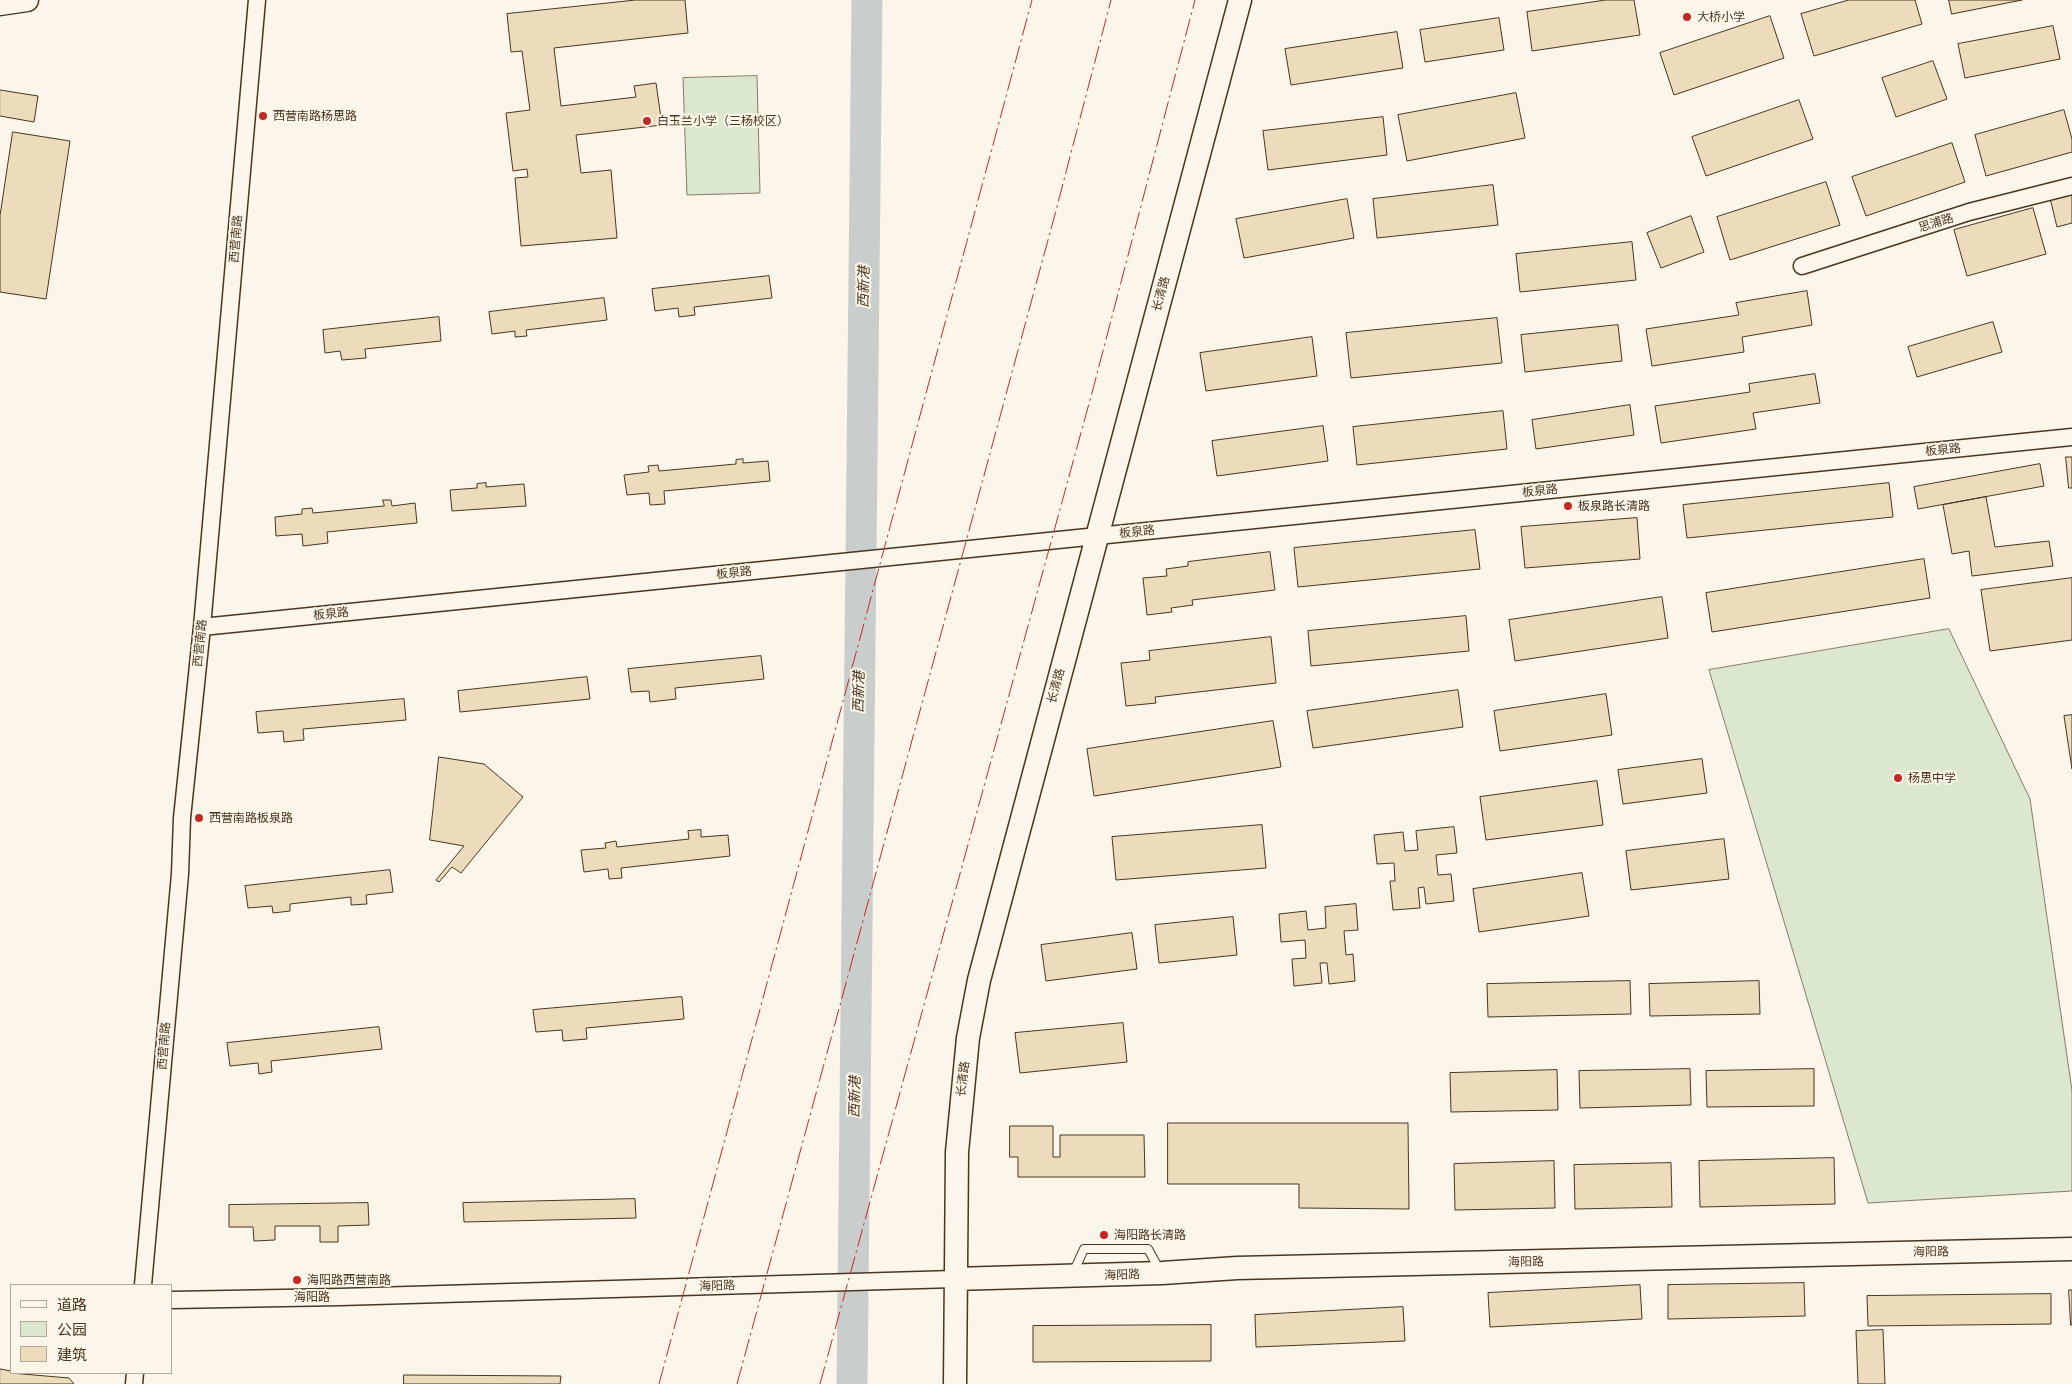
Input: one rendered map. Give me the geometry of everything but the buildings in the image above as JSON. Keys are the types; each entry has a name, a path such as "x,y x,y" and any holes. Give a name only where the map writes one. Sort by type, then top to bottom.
{"main road":[{"path":"0,4 27,0"},
{"name":"长清路","path":"954,1384 956,1152 961,1095 977,990 995,914 1240,0"},
{"name":"海阳路","path":"954,1279 1162,1273 1237,1268 2072,1249"}],"street":[{"name":"西营南路","path":"143,1284 180,874 182,818 202,627 257,0"},
{"name":"思浦路","path":"1802,266 1969,212 2072,186"},
{"name":"板泉路","path":"202,627 2072,437"},
{"name":"海阳路","path":"172,1300 340,1297 954,1279"}],"green space":[{"path":"757,76 760,193 687,195 683,78"},
{"name":"杨思中学","path":"1949,629 2030,799 2072,1091 2072,1191 1868,1203 1709,670"}],"waterway":[{"name":"西新港","path":"852,1384 867,0"}],"power":[{"path":"659,1384 1032,0"},
{"path":"737,1384 1054,218 1111,0"},
{"path":"820,1384 1093,389 1195,0"}],"place":[{"name":"大桥小学","path":"1687,17"},
{"name":"西营南路杨思路","path":"263,116"},
{"name":"白玉兰小学（三杨校区）","path":"647,121"},
{"name":"板泉路长清路","path":"1568,506"},
{"name":"杨思中学","path":"1898,778"},
{"name":"西营南路板泉路","path":"199,818"},
{"name":"海阳路长清路","path":"1104,1235"},
{"name":"海阳路西营南路","path":"297,1280"}]}
